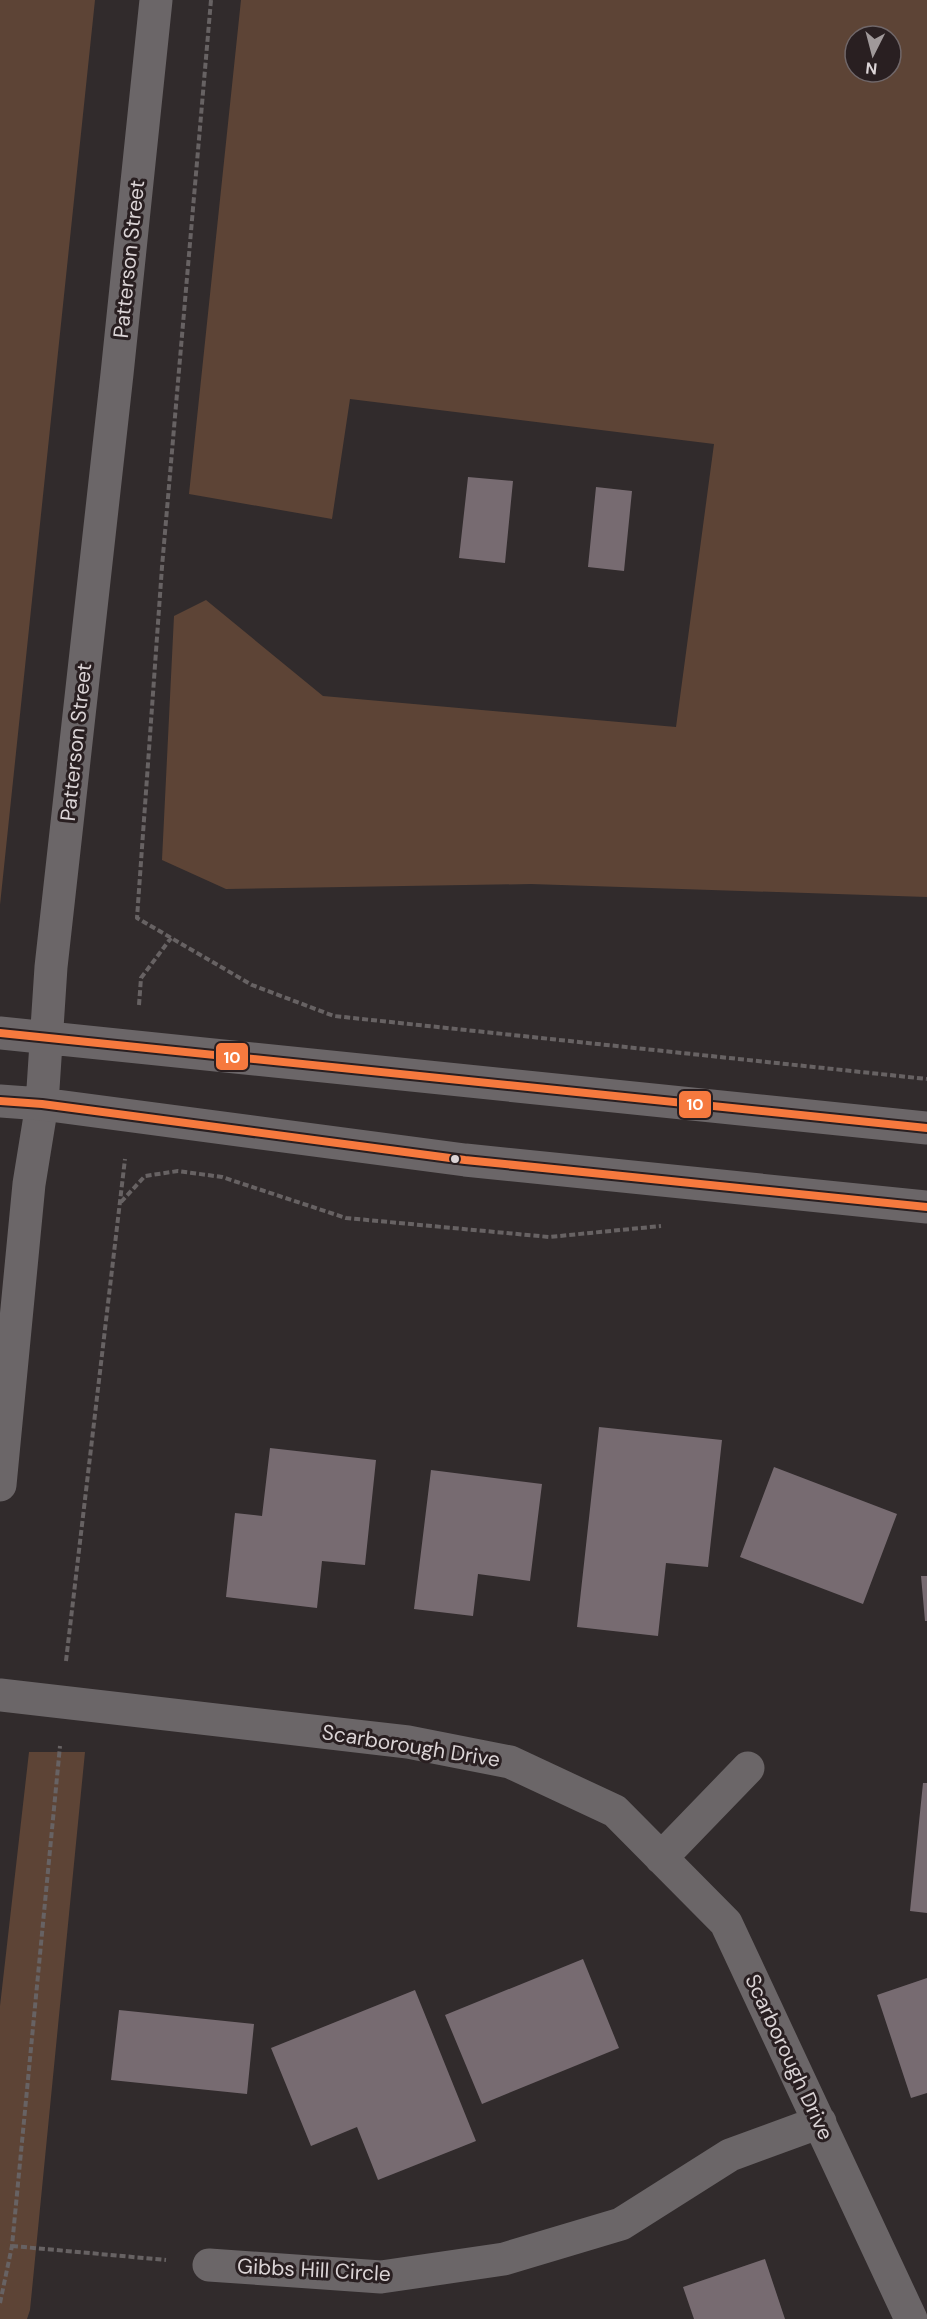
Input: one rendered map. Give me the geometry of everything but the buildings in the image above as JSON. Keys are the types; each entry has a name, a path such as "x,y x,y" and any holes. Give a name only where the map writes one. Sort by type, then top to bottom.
{"street":[{"name":"Patterson Street","path":"0,1485 29,1184 42,1104 51,967 156,0"},
{"path":"0,1033 927,1128"},
{"path":"0,1101 42,1104 465,1160 927,1207"},
{"name":"Scarborough Drive","path":"0,1695 408,1742 510,1762 615,1811 726,1923 911,2319"},
{"path":"662,1858 748,1768"},
{"name":"Gibbs Hill Circle","path":"209,2265 381,2277 504,2259 621,2224 730,2155 820,2122"}],"path":[{"path":"212,0 162,567 137,918 252,985 334,1016 927,1079"},
{"path":"141,978 171,938"},
{"path":"0,2303 12,2246 66,1652 120,1202 146,1176 178,1172 222,1177 346,1218 549,1237 667,1225"},
{"path":"12,2246 209,2265"}],"shaded area":[{"path":"0,0 95,0 0,905"},
{"path":"241,0 927,0 927,897 531,884 226,889 162,860 174,616 206,600 323,696 676,727 714,444 350,399 332,519 189,494"},
{"path":"29,1752 85,1752 30,2310 27,2319 0,2319 0,2006"}],"transit line":[{"name":"10","path":"0,1033 927,1128"},
{"name":"10","path":"0,1101 42,1104 465,1160 927,1207"}]}
